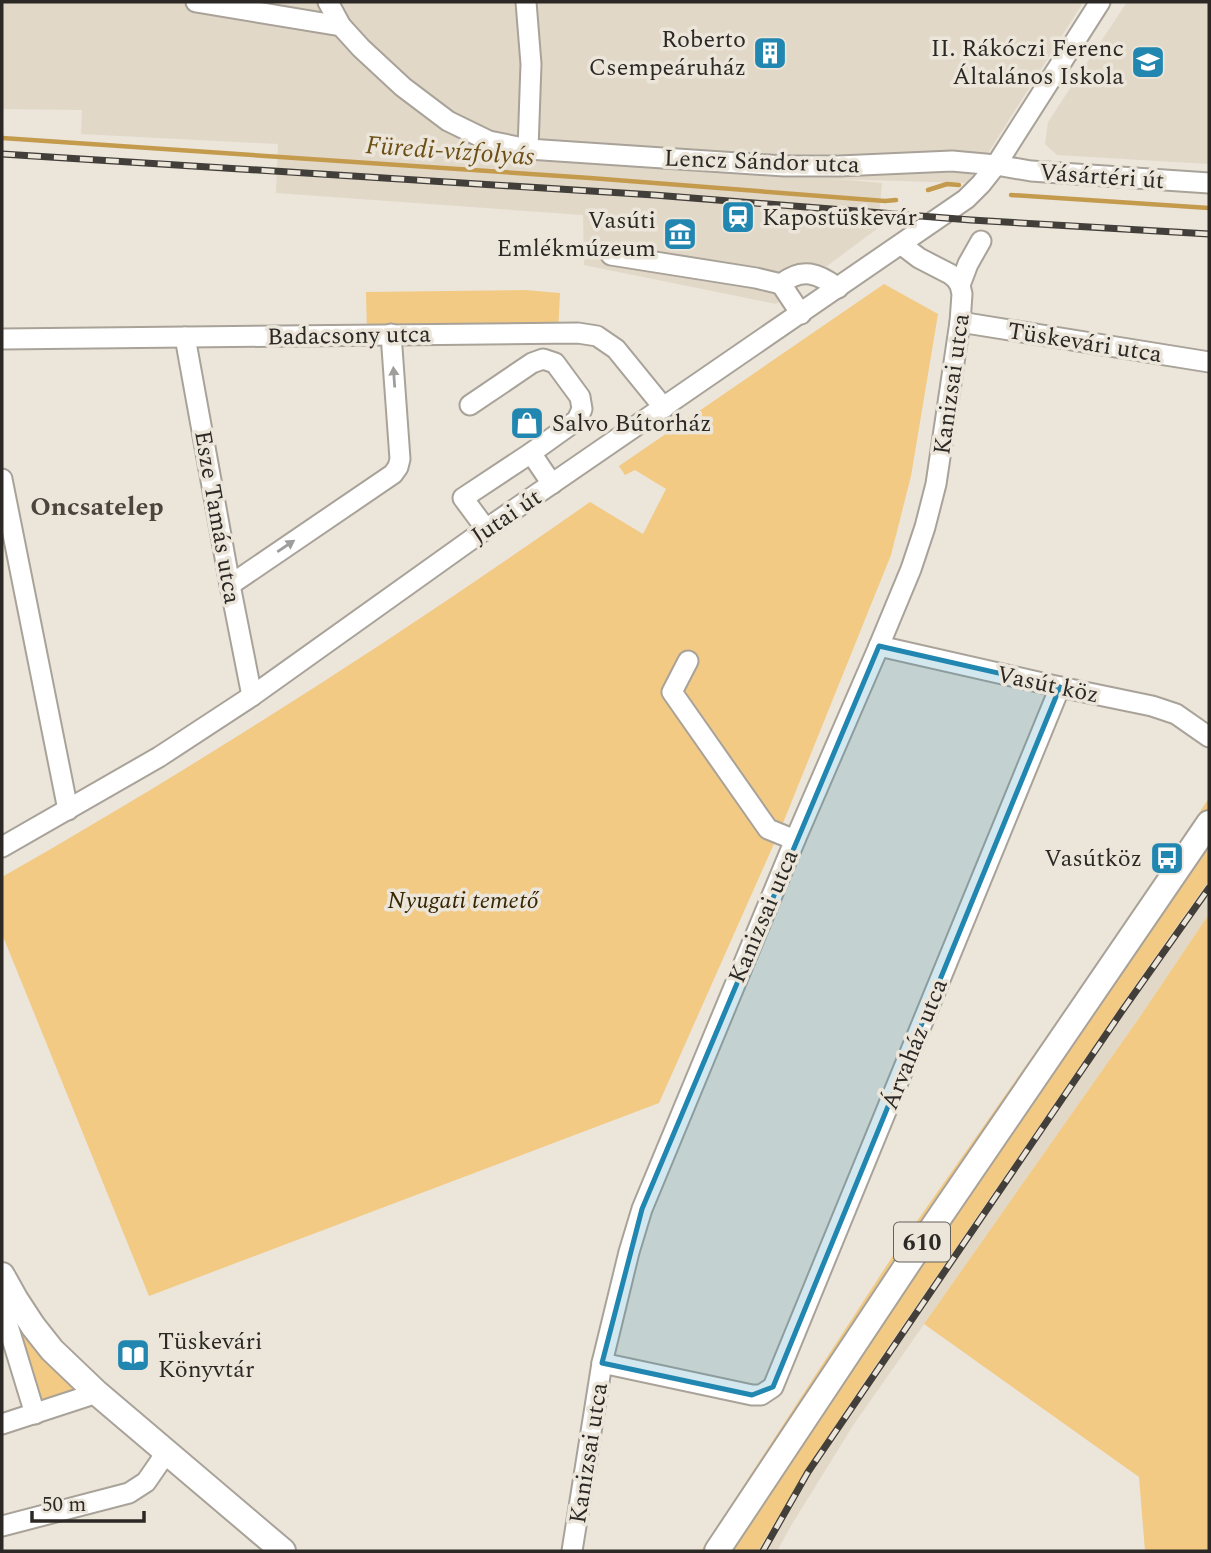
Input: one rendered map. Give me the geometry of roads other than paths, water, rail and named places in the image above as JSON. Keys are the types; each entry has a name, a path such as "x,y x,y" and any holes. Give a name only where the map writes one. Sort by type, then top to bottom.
{"main road":[{"name":"610","path":"717,1551 911,1259 1209,823"},
{"path":"2,1275 33,1326 52,1350 97,1393 283,1551"}],"street":[{"path":"196,2 341,26"},
{"name":"Lencz Sándor utca","path":"328,2 341,26 402,88 448,121 489,141 527,149 784,166 952,161 996,165"},
{"path":"526,2 531,64 527,149"},
{"path":"996,165 1100,2"},
{"name":"Vásártéri út","path":"996,165 1031,171 1209,183"},
{"name":"Jutai út","path":"2,847 159,757 253,696 486,529 966,200 996,165"},
{"name":"Kanizsai utca","path":"572,1551 602,1363 642,1209 911,569 936,484 960,322 960,285 981,241"},
{"name":"Kanizsai utca","path":"902,245 919,258 950,274 960,285"},
{"path":"611,255 781,284 800,314"},
{"path":"781,284 790,277 806,273 824,278 838,288"},
{"name":"Tüskevári utca","path":"960,322 1209,362"},
{"name":"Badacsony utca","path":"2,339 578,333 597,336 616,349 664,408"},
{"path":"230,585 393,474 398,467 400,459 391,334"},
{"name":"Esze Tamás utca","path":"185,337 253,696"},
{"path":"470,405 532,363 543,359 555,363 580,397 582,409 577,420 463,498 486,529"},
{"path":"531,453 552,484"},
{"path":"2,479 68,810"},
{"name":"Vasút köz","path":"879,646 1152,706 1176,714 1209,737"},
{"path":"688,661 672,692 768,829 795,840"},
{"name":"Árvaház utca","path":"602,1363 742,1394 761,1395 773,1387 1060,687"},
{"path":"2,1306 35,1414"},
{"path":"2,1424 97,1393"},
{"path":"2,1525 129,1493 146,1482 166,1453"}],"waterway":[{"name":"Füredi-vízfolyás","path":"2,138 896,200"},
{"name":"Füredi-vízfolyás","path":"928,190 947,184 959,185"},
{"name":"Füredi-vízfolyás","path":"1011,195 1209,208"}],"railway":[{"path":"2,154 654,195 971,220 1209,234"},
{"path":"763,1551 808,1472 1209,888"}],"place":[{"name":"Roberto Csempeáruház","path":"770,53"},
{"name":"II. Rákóczi Ferenc Általános Iskola","path":"1148,62"},
{"name":"Kapostüskevár","path":"738,217"},
{"name":"Vasúti Emlékmúzeum","path":"680,234"},
{"name":"Salvo Bútorház","path":"527,423"},
{"name":"Vasútköz","path":"1167,858"},
{"name":"Tüskevári Könyvtár","path":"133,1355"}],"district":[{"name":"Oncsatelep","path":"97,506"}],"park label":[{"name":"Nyugati temető","path":"463,900"}]}
